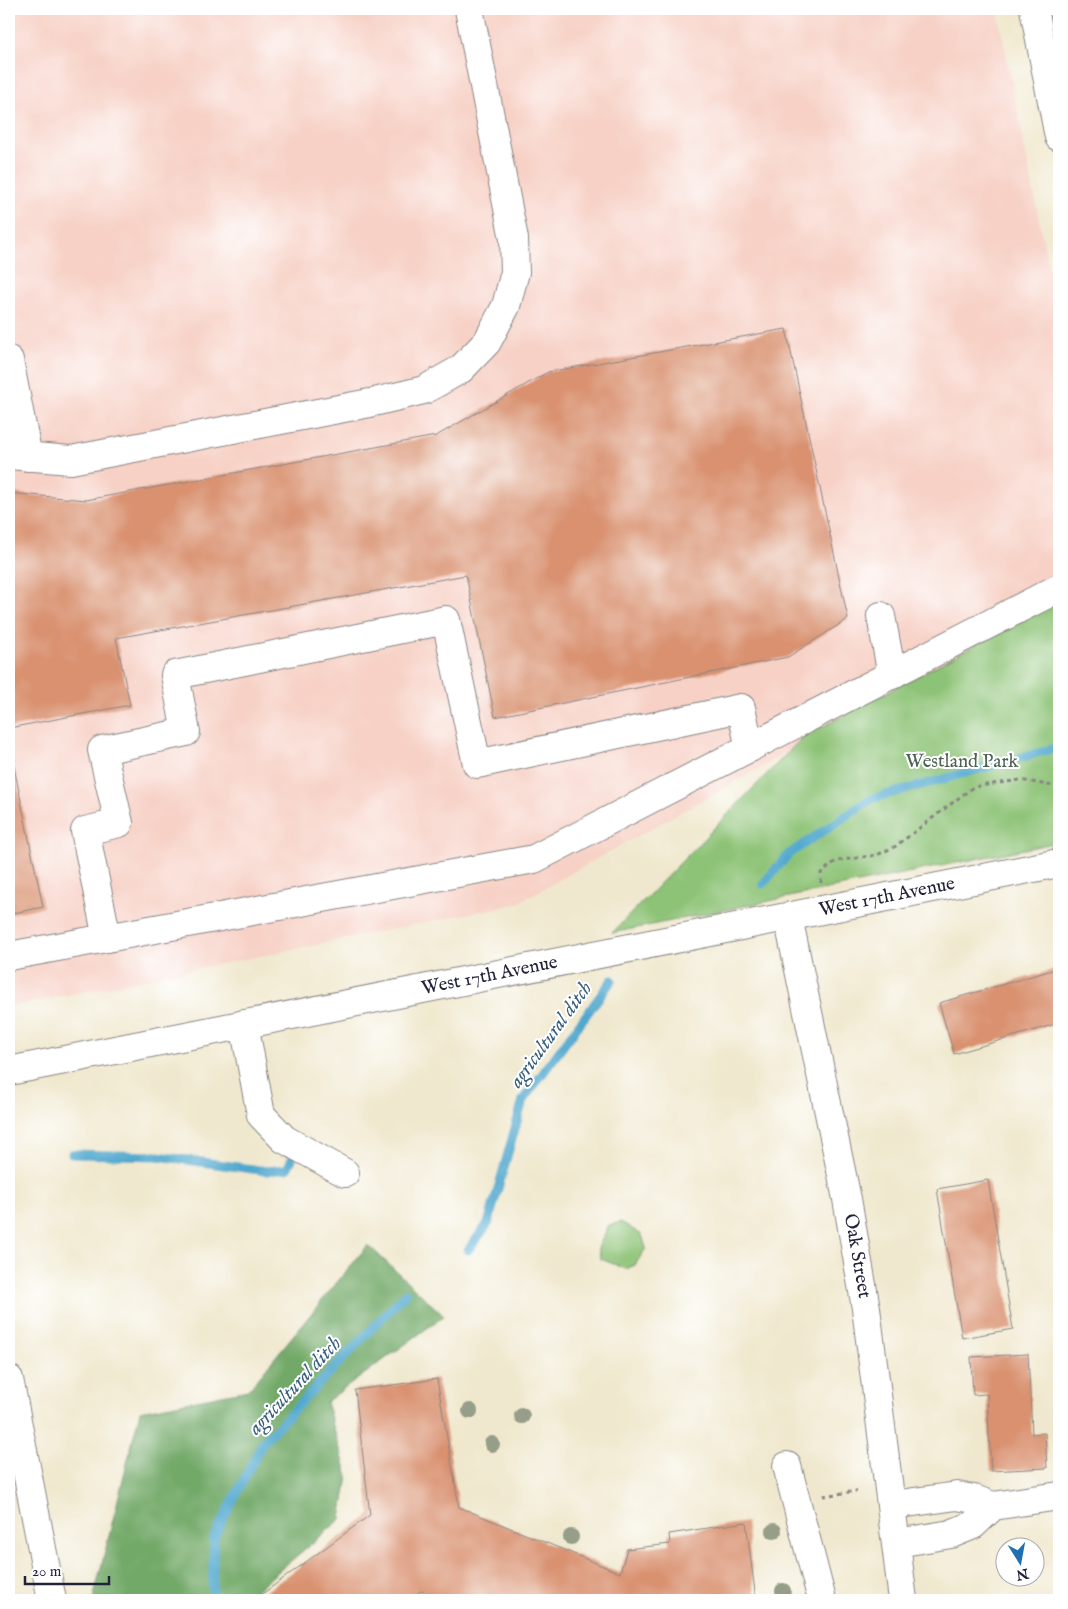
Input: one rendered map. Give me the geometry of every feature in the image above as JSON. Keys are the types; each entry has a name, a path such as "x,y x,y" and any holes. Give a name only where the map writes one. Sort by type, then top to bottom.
{"street":[{"path":"9,360 18,456 71,460 370,403 424,390 461,368 486,342 506,306 516,272 514,239 468,9"},
{"path":"1034,9 1050,45 1059,137"},
{"path":"9,956 534,859 1059,588"},
{"path":"881,616 892,675"},
{"path":"107,938 85,831 119,823 102,750 186,732 175,675 446,620 477,764 741,708 750,748"},
{"name":"West 17th Avenue","path":"9,1071 1059,863"},
{"name":"Oak Street","path":"788,917 847,1199 866,1308 903,1600"},
{"path":"244,1024 262,1115 284,1139 345,1173"},
{"path":"9,1379 52,1600"},
{"path":"788,1466 822,1600"},
{"path":"892,1505 957,1496 974,1499 993,1506 1059,1496"},
{"path":"897,1543 951,1534 973,1524 993,1506"}],"path":[{"path":"820,910 821,873 836,861 877,855 896,846 973,787 1020,780 1059,787"},
{"path":"820,1496 857,1490"}],"shaded area":[{"path":"9,9 997,9 1059,319 1059,601 516,904 9,1007"}],"green space":[{"name":"Westland Park","path":"1059,600 1059,842 612,933 803,737"},
{"path":"621,1222 642,1235 646,1248 635,1265 626,1269 601,1259 598,1248 609,1225"},
{"path":"368,1245 444,1316 326,1402 348,1476 341,1519 244,1600 93,1600 140,1411 248,1390"}],"building":[{"path":"786,329 848,619 788,657 495,717 466,575 116,638 130,705 9,728 9,493 86,500 436,436 548,372"},
{"path":"9,743 43,907 9,914"},
{"path":"1059,968 1059,1023 954,1054 939,1003"},
{"path":"988,1180 1013,1329 962,1338 937,1189"},
{"path":"1028,1354 1032,1434 1045,1433 1047,1468 991,1471 987,1394 973,1395 971,1357"},
{"path":"437,1379 459,1507 620,1573 627,1549 670,1544 669,1534 746,1522 756,1600 446,1600 421,1591 409,1600 254,1600 370,1515 355,1390"}],"waterway":[{"name":"agricultural ditch","path":"763,884 789,854 871,799 1059,747"},
{"name":"agricultural ditch","path":"468,1250 488,1224 523,1100 612,980"},
{"path":"72,1154 158,1156 267,1171 287,1169 292,1159"},
{"name":"agricultural ditch","path":"212,1600 214,1537 263,1442 406,1293"}]}
